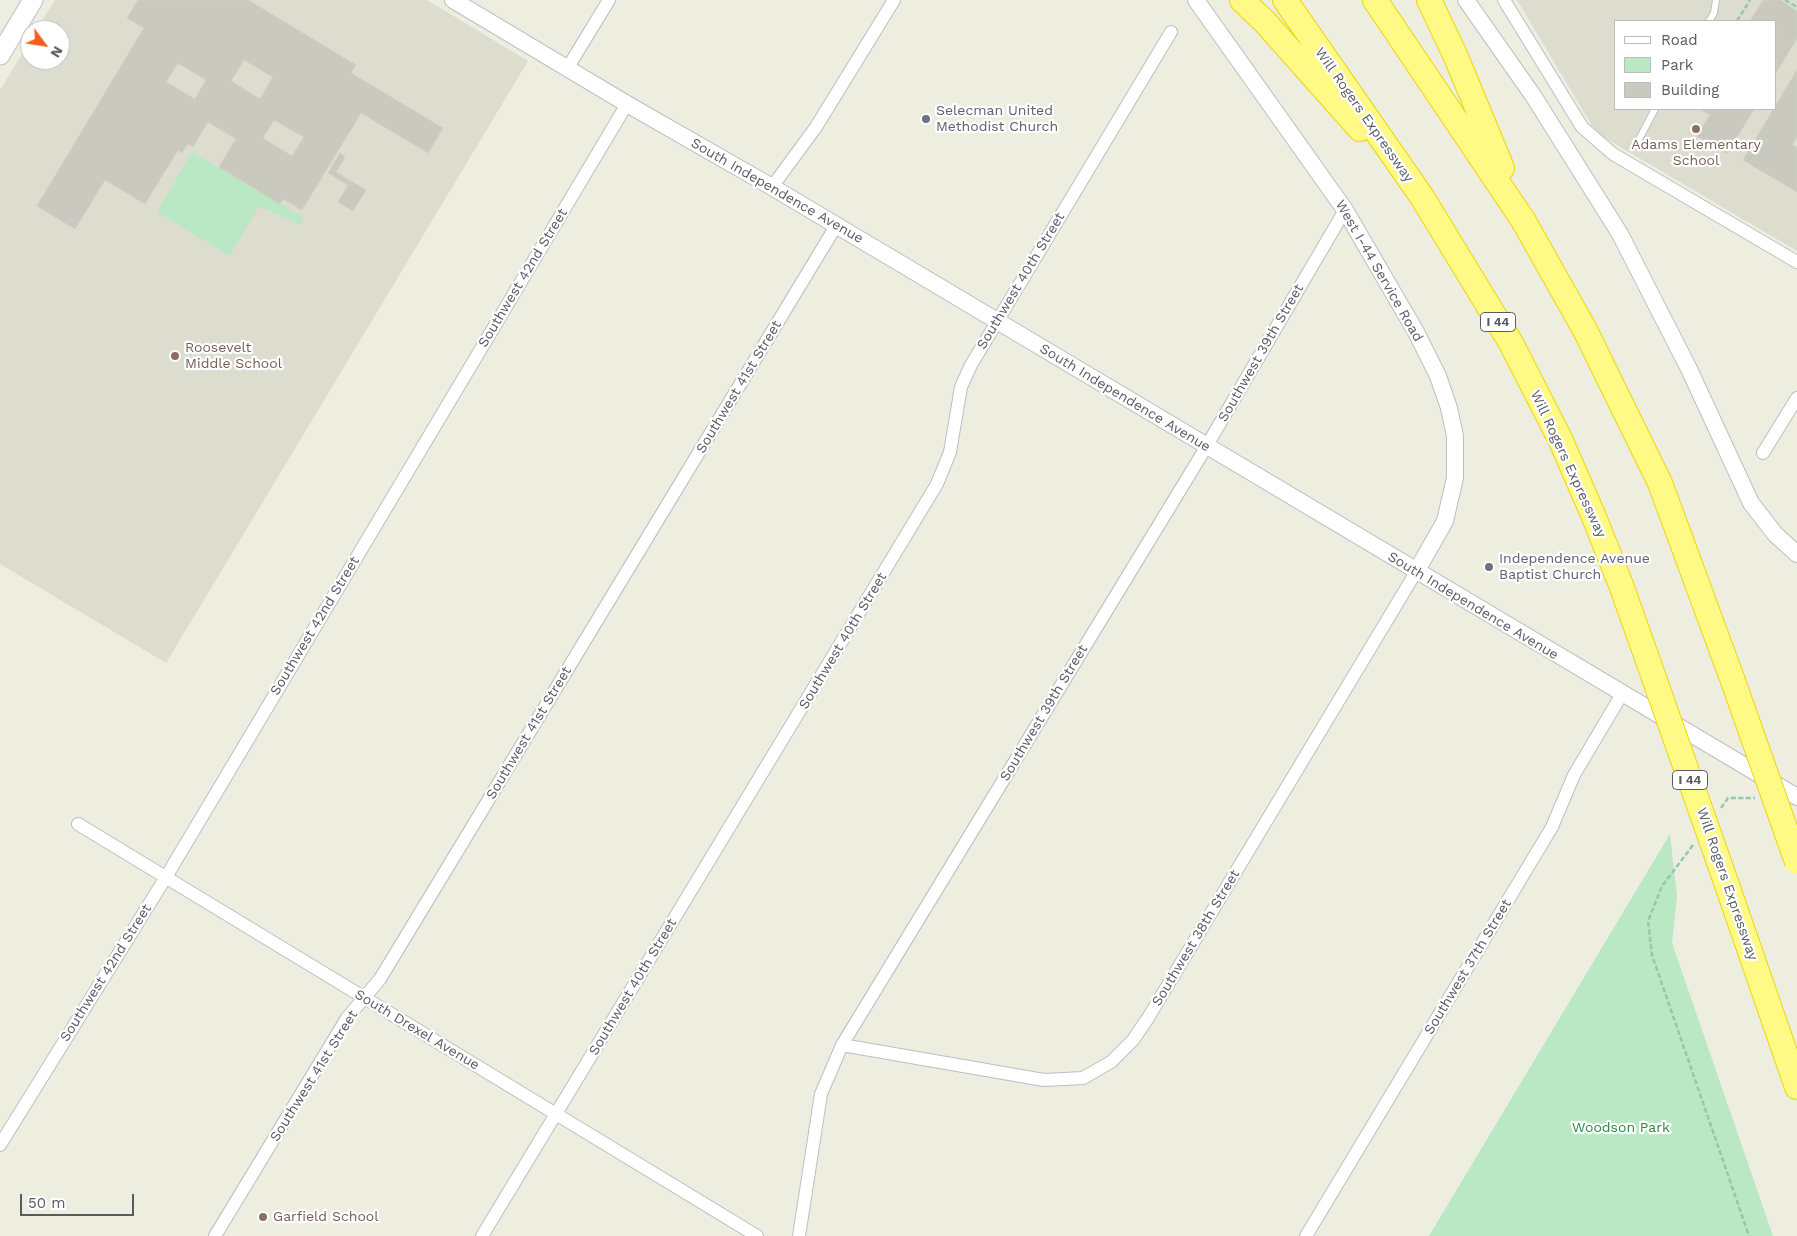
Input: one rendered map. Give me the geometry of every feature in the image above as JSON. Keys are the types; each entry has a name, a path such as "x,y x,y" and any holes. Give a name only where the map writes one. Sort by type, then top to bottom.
{"highway":[{"path":"1242,0 1265,22 1422,197"},
{"name":"Will Rogers Expressway","path":"1285,0 1422,197 1511,343 1561,441 1622,585 1797,1087"},
{"path":"1375,0 1523,220 1586,330 1660,483 1797,862"},
{"path":"1429,0 1456,57 1523,220"}],"main road":[{"path":"0,55 33,0"}],"street":[{"name":"South Independence Avenue","path":"452,0 567,69 772,187 1797,797"},
{"path":"567,69 609,0"},
{"path":"772,187 816,127 894,0"},
{"name":"West I-44 Service Road","path":"1196,0 1345,210 1416,332 1438,376 1449,408 1457,455 1452,498 1445,521 1416,572"},
{"path":"1466,0 1534,97 1620,234 1690,369 1751,503 1775,534 1797,554"},
{"path":"1504,0 1582,127 1613,154 1797,262"},
{"name":"Southwest 40th Street","path":"482,1236 937,484 950,452 962,387 971,365 1171,32"},
{"name":"Southwest 42nd Street","path":"0,1145 166,877 627,104"},
{"name":"Southwest 39th Street","path":"799,1236 821,1094 842,1045 1207,446 1345,210"},
{"name":"Southwest 41st Street","path":"215,1236 347,1018 380,979 836,226"},
{"path":"1763,453 1797,398"},
{"name":"Southwest 38th Street","path":"842,1045 1044,1080 1082,1078 1111,1062 1133,1040 1148,1018 1416,572"},
{"name":"Southwest 37th Street","path":"1306,1236 1552,827 1574,776 1622,694"},
{"name":"South Drexel Avenue","path":"78,824 757,1236"}],"lane":[{"path":"1710,20 1714,13 1716,0"},
{"path":"1636,145 1655,110"}],"path":[{"path":"1738,20 1750,0"},
{"path":"1785,0 1797,7"},
{"path":"1717,813 1728,798 1758,798"},
{"path":"1695,842 1662,886 1648,921 1652,955 1749,1236"}],"shaded area":[{"name":"Roosevelt Middle School","path":"55,0 427,0 528,61 166,663 0,564 0,90 20,57 20,70 70,70 70,20 42,20"},
{"name":"Adams Elementary School","path":"1517,0 1797,0 1797,251 1600,135 1591,124"}],"green space":[{"path":"192,152 304,218 300,225 259,206 230,256 157,212"},
{"name":"Woodson Park","path":"1670,834 1677,896 1672,943 1773,1236 1429,1236"}],"building":[{"path":"138,0 248,0 356,65 351,73 443,128 428,153 361,113 302,210 283,199 280,204 219,167 236,139 208,122 193,147 188,144 182,153 178,150 145,204 105,180 75,229 37,206 144,28 127,18","holes":["244,60 273,77 260,99 231,81","178,63 206,80 195,99 166,82","274,120 304,137 292,156 263,138"]},
{"path":"1763,0 1780,0 1797,11 1797,38 1777,71 1777,20 1751,20"},
{"path":"1797,70 1797,137 1792,145 1797,147 1797,192 1743,160 1773,110 1777,110 1777,103"},
{"path":"1702,110 1753,110 1727,154 1697,136 1710,115"},
{"path":"340,153 345,157 336,172 351,181 348,185 328,173"},
{"path":"351,181 366,190 353,211 338,202"}],"place":[{"name":"Selecman United Methodist Church","path":"926,119"},
{"name":"Adams Elementary School","path":"1696,129"},
{"name":"Roosevelt Middle School","path":"175,356"},
{"name":"Independence Avenue Baptist Church","path":"1489,567"},
{"name":"Garfield School","path":"263,1217"}]}
